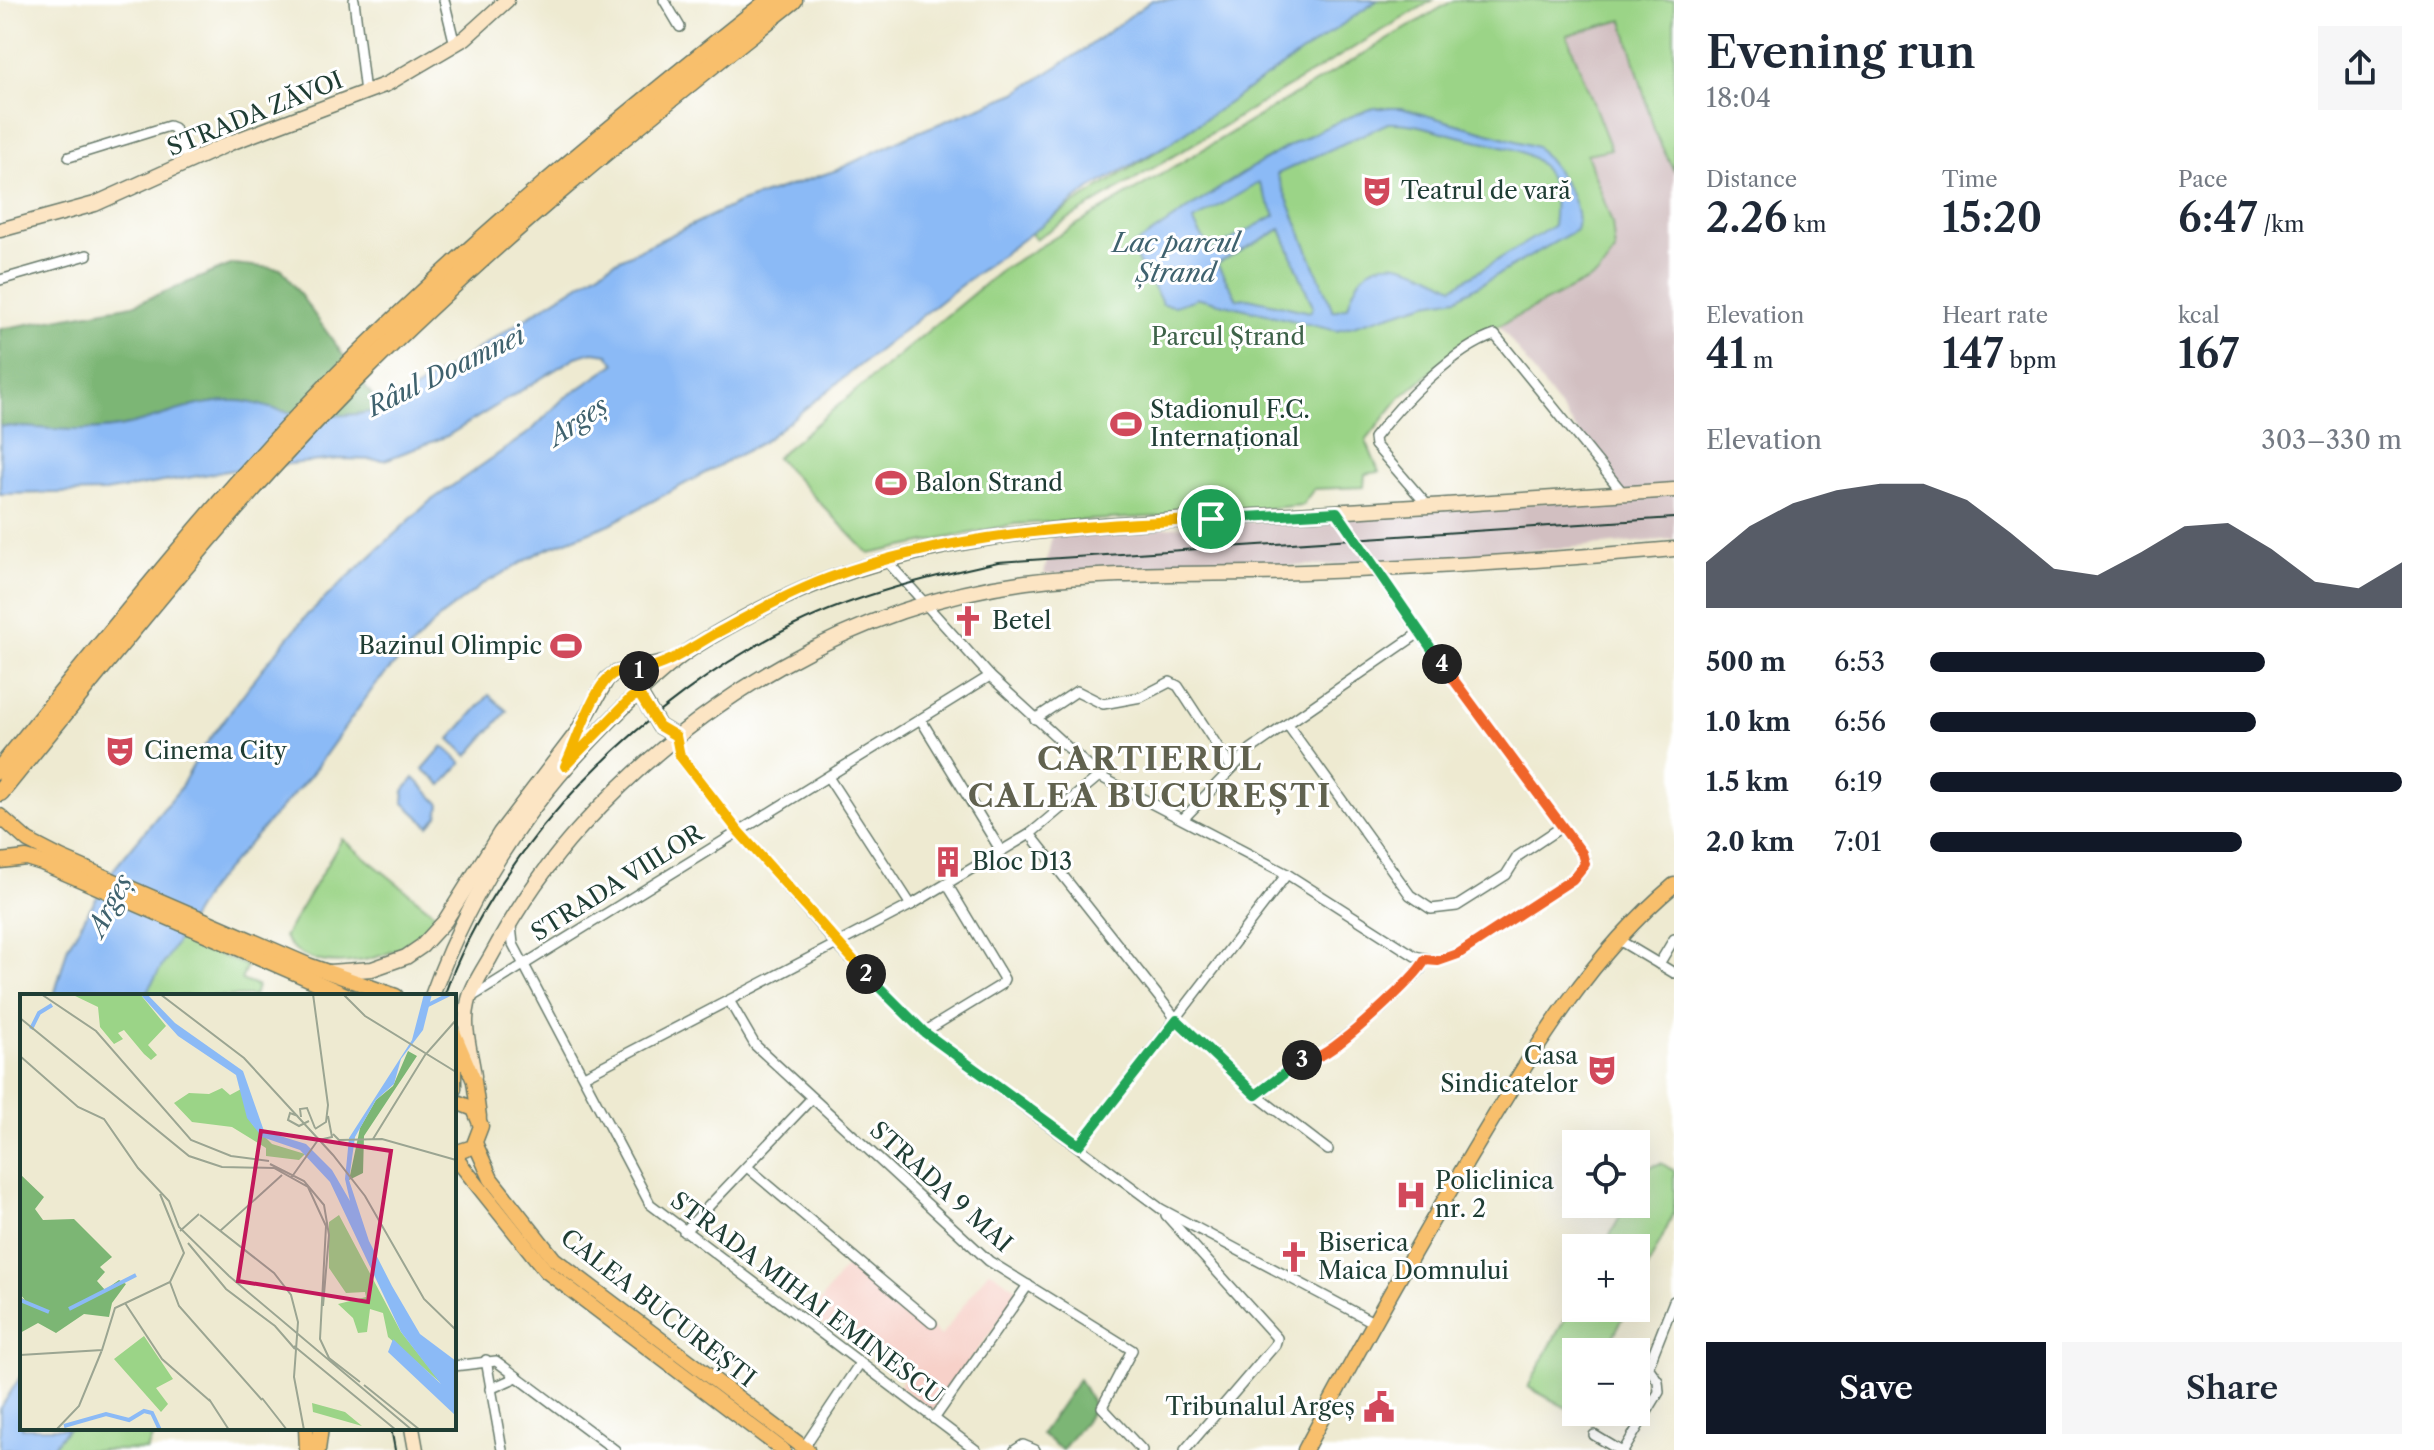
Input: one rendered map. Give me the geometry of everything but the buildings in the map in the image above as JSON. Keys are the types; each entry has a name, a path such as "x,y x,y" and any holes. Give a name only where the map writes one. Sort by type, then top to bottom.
{"highway":[{"path":"0,770 168,564 272,446 387,328 771,0"},
{"path":"0,792 182,569 288,449 524,210 793,0"}],"main road":[{"name":"STRADA ZĂVOI","path":"0,230 95,204 230,143 365,93 455,45 507,0"},
{"path":"433,994 447,955 479,889 517,829 565,766 631,698 674,661 702,641 789,594 885,559 1054,528 1674,490"},
{"path":"456,1153 475,1143 481,1131 466,1024 470,998 517,908 568,842 636,770 676,736 752,681 833,641 924,606 992,588 1045,581 1376,569 1674,549"},
{"path":"565,766 582,725 607,679 615,673 628,673 674,661"},
{"path":"628,673 659,726 676,736"},
{"path":"326,972 372,969 406,957 422,946 445,921 500,833 582,725"},
{"path":"636,770 656,739 659,726"},
{"path":"0,816 58,864"},
{"path":"0,861 26,858 58,864 270,956 390,994"},
{"path":"1305,1450 1373,1322 1549,1027 1617,939 1674,885"},
{"path":"270,956 304,978 343,994"},
{"path":"304,978 317,994"},
{"path":"456,1039 474,1081"},
{"path":"456,1102 470,1106 479,1117"},
{"name":"CALEA BUCUREȘTI","path":"475,1143 491,1179 554,1259 804,1449"},
{"name":"CALEA BUCUREȘTI","path":"456,1157 546,1271 783,1450"},
{"path":"306,1430 307,1450"},
{"path":"318,1450 321,1430"},
{"path":"412,1430 416,1450"}],"street":[{"path":"354,0 365,93"},
{"path":"444,0 455,45"},
{"path":"664,0 680,27"},
{"path":"69,157 169,126 174,128 189,162"},
{"path":"0,280 87,255"},
{"path":"1428,506 1375,445 1374,438 1426,383 1472,345 1495,335 1623,493"},
{"path":"885,559 990,676 1099,776 1287,874 1425,960 1438,961 1458,954 1573,879 1585,864 1582,853 1563,826 1419,633 1337,512"},
{"path":"1183,819 1231,767 1287,724 1419,633"},
{"name":"STRADA VIILOR","path":"470,998 990,676"},
{"path":"1035,719 1077,691 1103,704 1141,697 1170,682 1178,686 1231,767"},
{"path":"921,720 1001,851"},
{"path":"1287,724 1410,895 1431,909 1457,906 1506,875 1518,856 1563,826"},
{"path":"676,736 680,756 739,832 838,946 924,1032 1161,1209 1373,1322"},
{"path":"584,1076 838,946 911,905 1030,834 1099,776"},
{"path":"828,777 911,905"},
{"path":"1030,834 1177,1020 1256,1095 1328,1150"},
{"path":"1079,1145 1287,874"},
{"path":"924,1032 1001,985 1004,979 947,884"},
{"name":"STRADA MIHAI EMINESCU","path":"517,908 511,936 650,1204 976,1450"},
{"path":"1617,939 1674,973"},
{"path":"1659,964 1674,939"},
{"path":"1256,1095 1307,1056 1320,1056 1381,1009 1420,970 1425,960"},
{"name":"STRADA 9 MAI","path":"730,1002 747,1036 989,1261 1132,1350 1102,1407 1142,1450"},
{"path":"684,1232 812,1098"},
{"path":"747,1167 932,1323"},
{"path":"1161,1209 1277,1338 1275,1345 1185,1450"},
{"path":"934,1419 1028,1285"},
{"path":"1594,1435 1622,1450 1659,1392 1658,1381 1648,1367 1674,1301"},
{"path":"486,1360 502,1450"},
{"path":"456,1366 496,1361 615,1450"},
{"path":"804,1449 860,1363"},
{"path":"490,1389 517,1377"},
{"path":"1015,1450 1023,1445 1035,1450"}],"shaded area":[{"path":"1623,20 1655,133 1674,171 1674,539 1380,563 1044,574 1052,535 1626,497 1499,325 1552,299 1594,177 1586,154 1610,148 1566,36"},
{"path":"849,1262 941,1336 989,1270 1021,1291 932,1412 899,1386 904,1378 830,1322 826,1326 810,1315"}],"green space":[{"path":"1377,0 1433,0 1035,239 1030,232 1173,141"},
{"name":"Parcul Ștrand","path":"1454,0 1674,0 1674,171 1655,133 1623,20 1567,35 1611,149 1587,154 1612,223 1615,252 1598,275 1469,341 1401,397 1366,441 1379,472 1365,474 1364,487 1314,489 1302,505 1208,514 1015,524 869,554 776,457 1004,268"},
{"path":"233,264 282,269 382,410 317,416 230,401 191,407 113,428 81,430 0,426 0,329 133,305"},
{"path":"342,839 438,916 416,939 366,960 328,962 295,950 284,937"},
{"path":"177,938 247,966 241,980 257,986 255,994 145,994"},
{"path":"1661,1163 1674,1171 1674,1213 1650,1263 1650,1234 1611,1234 1619,1218 1650,1218 1650,1167"},
{"path":"1563,1322 1621,1322 1612,1338 1562,1338 1562,1405 1528,1387"},
{"path":"1079,1379 1095,1408 1062,1450 1041,1434"},
{"path":"66,1430 155,1430 147,1450 50,1450"}],"water":[{"path":"1152,0 1378,0 1173,141 1090,189 956,289 763,442 610,524 544,550 482,585 440,617 376,684 310,776 210,887 145,994 55,994 68,946 113,870 179,790 203,748 307,615 429,502 531,431 563,399 615,364 608,354 593,352 576,357 447,436 385,460 339,459 239,469 105,492 0,494 0,426 81,430 113,428 191,407 230,401 317,415 382,410 614,262 738,203 837,170 908,136 1016,93 1085,49"},
{"name":"Lac parcul Ștrand","path":"1374,108 1401,108 1537,147 1552,164 1572,197 1578,220 1576,230 1457,298 1427,303 1337,331 1199,298 1175,306 1163,304 1130,248 1248,170 1309,135","holes":["1388,123 1416,125 1502,146 1533,158 1544,168 1551,182 1553,226 1453,287 1404,265 1376,266 1365,273 1355,287 1348,307 1333,311 1277,174","1259,183 1275,215 1211,251 1193,221","1281,229 1313,307 1310,312 1248,298 1237,299 1217,264"]},
{"path":"489,695 507,711 468,756 450,739"},
{"path":"443,746 462,763 442,785 423,769"},
{"path":"414,778 440,804 438,816 429,826 403,802 404,791"},
{"path":"20,1377 20,1430 66,1430 50,1450 0,1450 0,1409"}],"railway":[{"path":"445,994 469,938 502,883 541,829 585,779 634,733 686,691 740,655 795,625 844,604 921,580 998,562 1674,518"},
{"path":"391,1430 395,1450"}],"place":[{"name":"Teatrul de vară","path":"1377,191"},
{"name":"Stadionul F.C. Internațional","path":"1126,424"},
{"name":"Balon Strand","path":"891,483"},
{"name":"Betel","path":"968,621"},
{"name":"Bazinul Olimpic","path":"566,646"},
{"name":"Cinema City","path":"120,751"},
{"name":"Bloc D13","path":"948,862"},
{"name":"Casa Sindicatelor","path":"1602,1070"},
{"name":"Policlinica nr. 2","path":"1411,1195"},
{"name":"Biserica Maica Domnului","path":"1294,1257"},
{"name":"Tribunalul Argeș","path":"1379,1407"}],"district":[{"name":"CARTIERUL CALEA BUCUREȘTI","path":"1150,778"}],"route":[{"path":"1337,512 1419,633 1582,853 1585,864 1573,879 1458,954 1438,961 1425,960 1420,970 1381,1009 1320,1056 1307,1056 1256,1095 1177,1020 1079,1145 924,1032 838,946 697,780 680,756 676,736 659,726 639,694 631,698 565,766 582,725 607,679 615,673 630,673 674,661 702,641 758,610 825,579 901,555 991,537 1065,527 1211,519 1337,512"}],"water label":[{"name":"Râul Doamnei","path":"446,371"},
{"name":"Argeș","path":"578,421"},
{"name":"Argeș","path":"110,905"}]}
